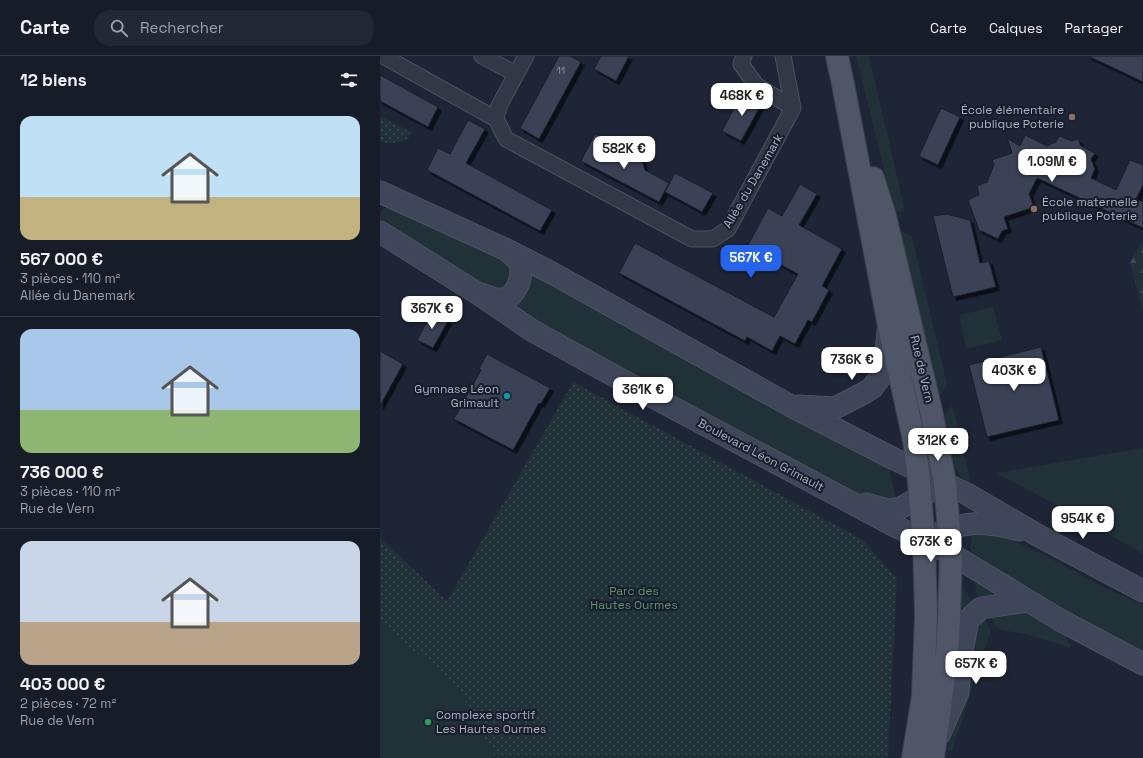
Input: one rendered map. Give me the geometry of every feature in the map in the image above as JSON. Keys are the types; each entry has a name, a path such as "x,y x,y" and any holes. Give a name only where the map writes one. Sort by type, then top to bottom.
{"main road":[{"name":"Rue de Vern","path":"837,56 889,326 914,440 918,470 924,541 925,650 923,696 913,758"},
{"name":"Rue de Vern","path":"843,84 885,216 932,414 945,483 951,554 947,654 934,750"},
{"name":"Boulevard Léon Grimault","path":"380,192 507,250 559,277 791,406 972,496 1039,536"},
{"name":"Boulevard Léon Grimault","path":"380,232 477,293 533,331 844,499 951,554 1060,620 1143,664"},
{"name":"Boulevard Léon Grimault","path":"477,293 501,300 510,296 517,289 521,274 519,262 507,250"},
{"path":"791,406 835,408 872,388 884,372 889,326"},
{"path":"844,499 888,510 900,508 945,483"},
{"path":"924,541 949,528 974,523 1001,525 1039,536 1143,591"},
{"path":"934,750 958,692 962,651 968,620 981,608 1028,601"}],"street":[{"path":"382,56 496,119 499,106 526,56"},
{"path":"482,56 516,74"},
{"path":"744,56 741,64 756,85 793,108"},
{"path":"783,56 793,108"},
{"name":"Allée du Danemark","path":"496,119 506,139 692,239 713,238 728,229 793,108"}],"green space":[{"path":"856,56 869,56 904,206 903,211 897,212 894,210"},
{"path":"380,116 411,132 408,139 394,143 380,141"},
{"path":"390,203 511,262 515,274 497,295 380,225 380,213"},
{"path":"898,229 912,237 947,384 939,398"},
{"path":"1143,240 1143,311 1130,263"},
{"path":"527,268 888,462 896,500 888,501 850,496 502,304"},
{"path":"993,307 1002,340 966,349 959,315"},
{"name":"Parc des Hautes Ourmes","path":"573,382 863,540 897,579 888,758 494,758 495,757 458,688 380,622 380,538 447,601"},
{"path":"952,405 960,433 947,436 943,419"},
{"path":"961,441 970,478 968,482 957,470 949,444"},
{"path":"1143,448 1143,554 1081,518 996,473"},
{"path":"987,533 1008,539 1047,556 1104,587 1143,604 1143,658 1033,596 970,551 972,534"},
{"path":"975,582 980,583 998,594 980,598 976,592"},
{"path":"961,587 964,588 973,604 960,617"},
{"path":"1019,611 1038,616 1058,628 1068,641 1071,648 1030,635 1001,630 995,626 988,612"},
{"path":"982,616 990,627 990,633 952,751 947,750 960,701 971,628"},
{"name":"Complexe sportif Les Hautes Ourmes","path":"380,622 458,688 495,757 494,758 380,758"}],"building":[{"path":"559,56 570,56 581,62 539,139 520,128"},
{"path":"601,56 629,56 616,81 594,69"},
{"path":"1088,56 1143,56 1143,82 1120,71"},
{"path":"380,75 438,107 428,127 380,101"},
{"path":"742,93 762,103 741,141 722,131"},
{"path":"941,108 960,117 938,165 919,156"},
{"path":"468,120 485,129 466,163 552,210 540,231 427,170 438,148 450,154"},
{"path":"595,134 607,141 604,147 630,162 634,156 642,160 645,170 669,183 659,202 581,161"},
{"path":"1025,135 1047,146 1056,142 1059,136 1072,141 1078,139 1081,146 1095,153 1091,159 1095,169 1091,178 1116,190 1130,160 1143,165 1143,185 1136,199 1143,202 1143,228 1037,178 1029,194 1034,207 1004,217 1008,229 1002,231 998,239 979,230 968,200 979,195 977,186 987,182 994,165 992,160 1012,153 1007,138 1020,146"},
{"path":"675,173 713,193 702,212 665,192"},
{"path":"800,184 817,194 799,225 842,249 822,286 829,290 812,322 808,320 795,344 780,336 772,351 747,337 745,341 619,273 635,243 774,317 798,274 747,247 768,208 782,216"},
{"path":"946,214 970,220 980,263 989,261 996,287 953,297 933,216"},
{"path":"432,313 448,321 433,348 417,340"},
{"path":"1041,347 1059,420 987,437 969,365"},
{"path":"380,351 403,364 380,406"},
{"name":"Gymnase Léon Grimault","path":"487,354 550,388 541,404 539,403 513,450 454,419 481,370 479,369"}],"place":[{"name":"École élémentaire publique Poterie","path":"1072,117"},
{"name":"École maternelle publique Poterie","path":"1034,209"},
{"name":"Gymnase Léon Grimault","path":"507,396"},
{"name":"Complexe sportif Les Hautes Ourmes","path":"428,722"}]}
